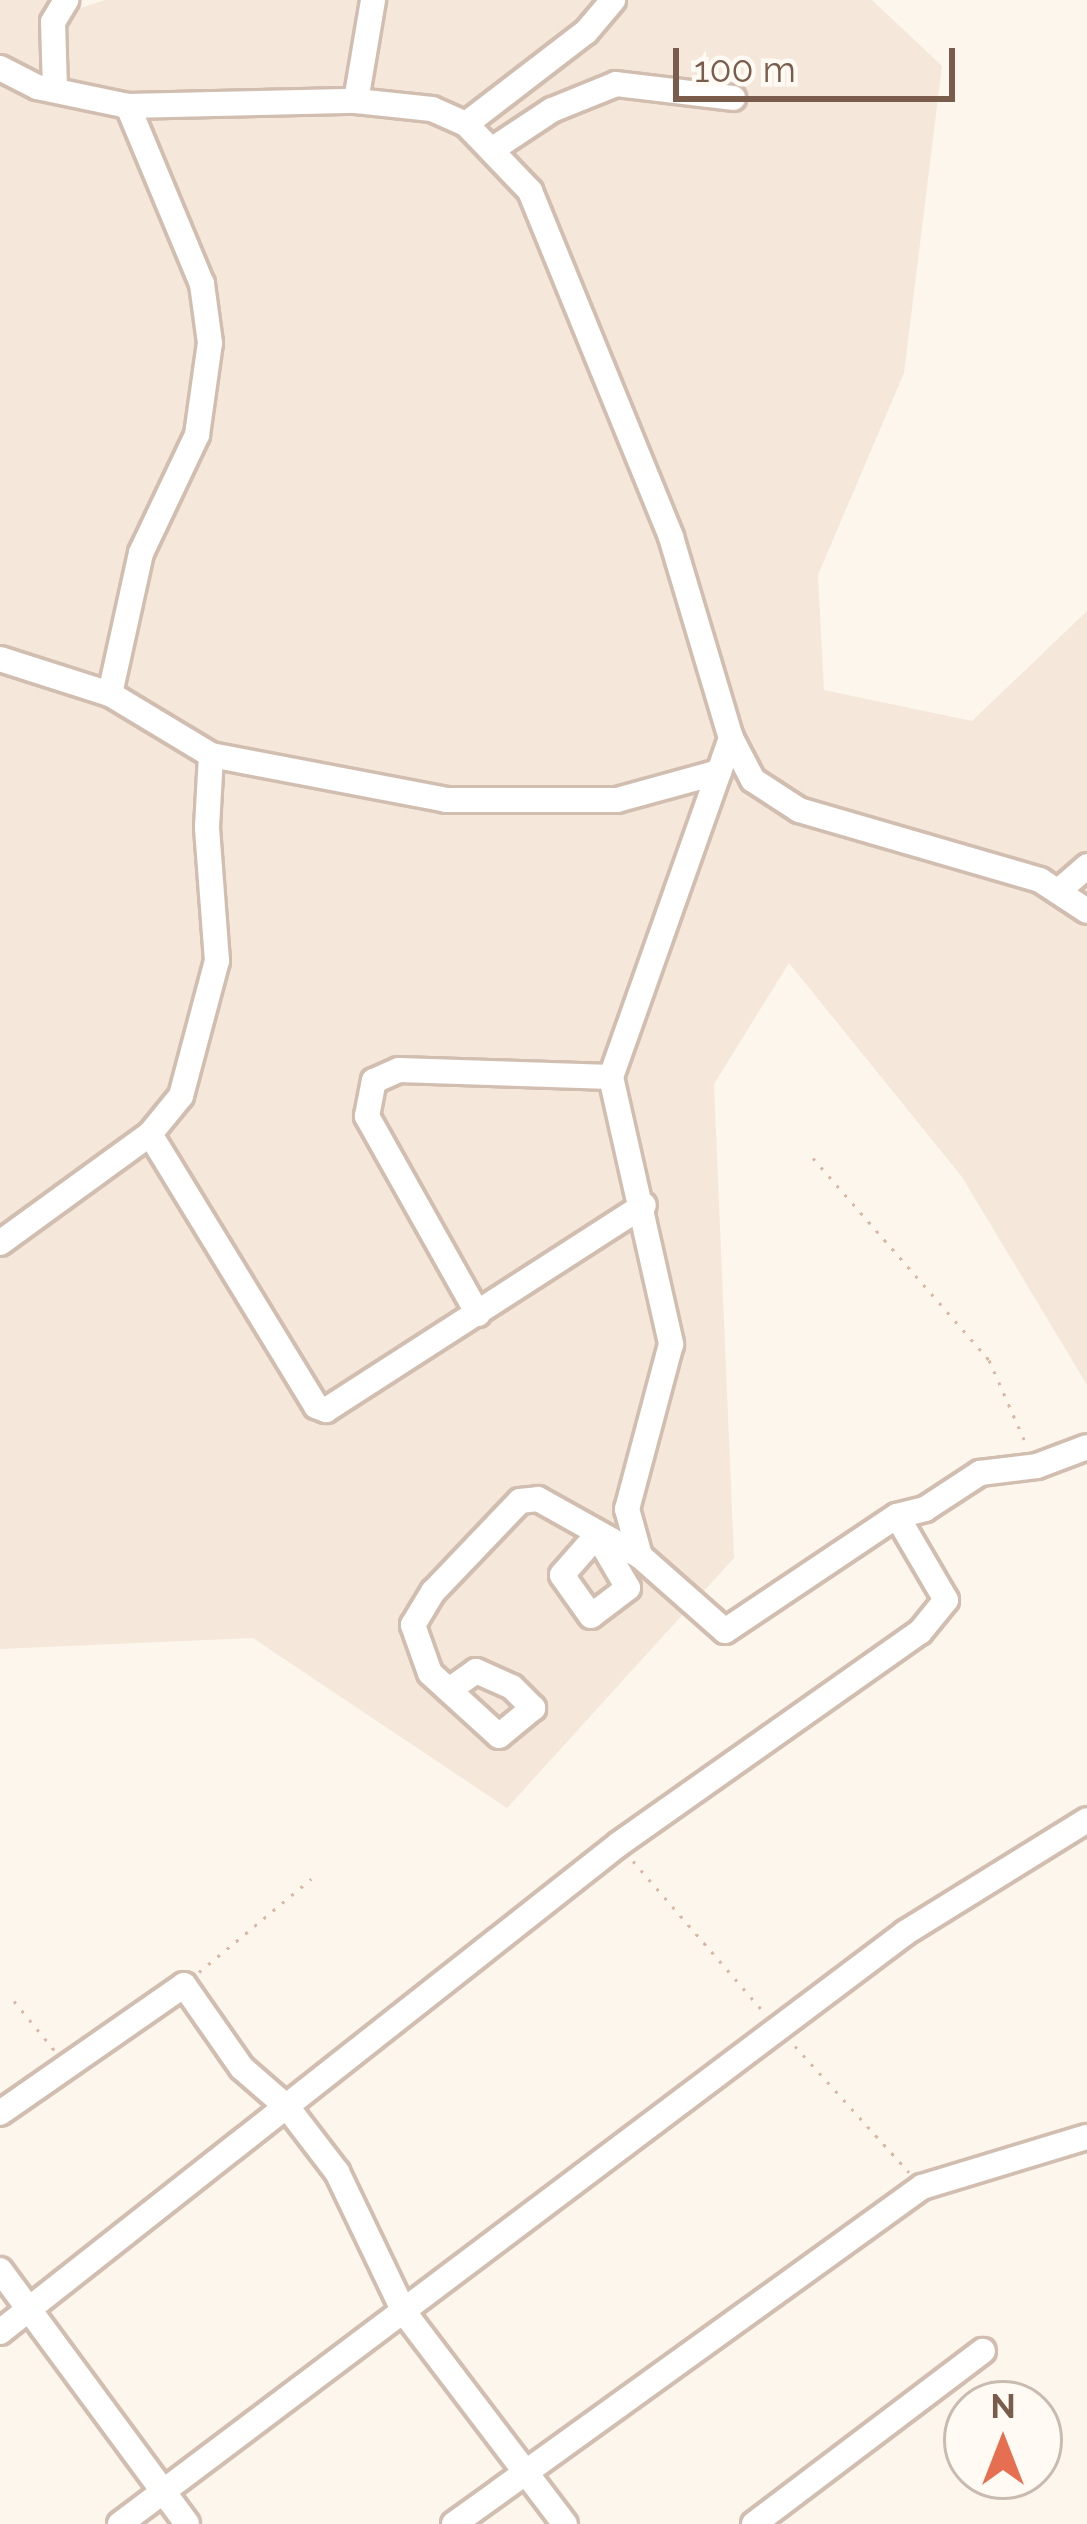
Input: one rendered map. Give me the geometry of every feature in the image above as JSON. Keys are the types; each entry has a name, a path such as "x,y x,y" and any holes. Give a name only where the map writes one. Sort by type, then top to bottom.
{"street":[{"path":"56,89 53,22 66,0"},
{"path":"356,101 373,0"},
{"path":"466,124 586,32 613,0"},
{"path":"0,68 56,89 128,106 356,101 432,109 466,124 530,191 671,537 731,738 771,797 1061,889 1087,911"},
{"path":"493,149 552,110 616,84 733,98"},
{"path":"110,694 141,553 197,435 210,343 202,284 128,106"},
{"path":"0,659 110,694 211,755 446,800 617,800 719,772"},
{"path":"640,1556 628,1509 671,1344 644,1205 611,1077 731,738"},
{"path":"0,1243 150,1134 181,1096 214,991 211,755"},
{"path":"1061,889 1087,866"},
{"path":"478,1314 368,1116 374,1081 399,1070 611,1077"},
{"path":"150,1134 316,1406 336,1407 644,1205"},
{"path":"449,1690 430,1673 413,1625 433,1592 520,1501 538,1499 640,1556 725,1631 897,1516 926,1509 980,1473 1036,1466 1087,1448"},
{"path":"0,2332 619,1844 920,1632 946,1600 897,1516"},
{"path":"120,2524 905,1933 1087,1820"},
{"path":"0,2113 184,1985 242,2068 288,2108 337,2172 404,2312 530,2469 565,2524"},
{"path":"454,2524 922,2187 1087,2137"},
{"path":"0,2270 187,2524"},
{"path":"754,2524 983,2351"}],"path":[{"path":"813,1157 989,1360 1036,1466"},
{"path":"184,1985 311,1880"},
{"path":"14,2001 67,2066"}],"shaded area":[{"path":"0,0 61,0 78,9 105,0 872,0 942,66 904,373 818,575 824,690 972,721 1087,611 1087,1385 962,1177 789,963 714,1084 734,1558 507,1808 253,1638 0,1649"}]}
